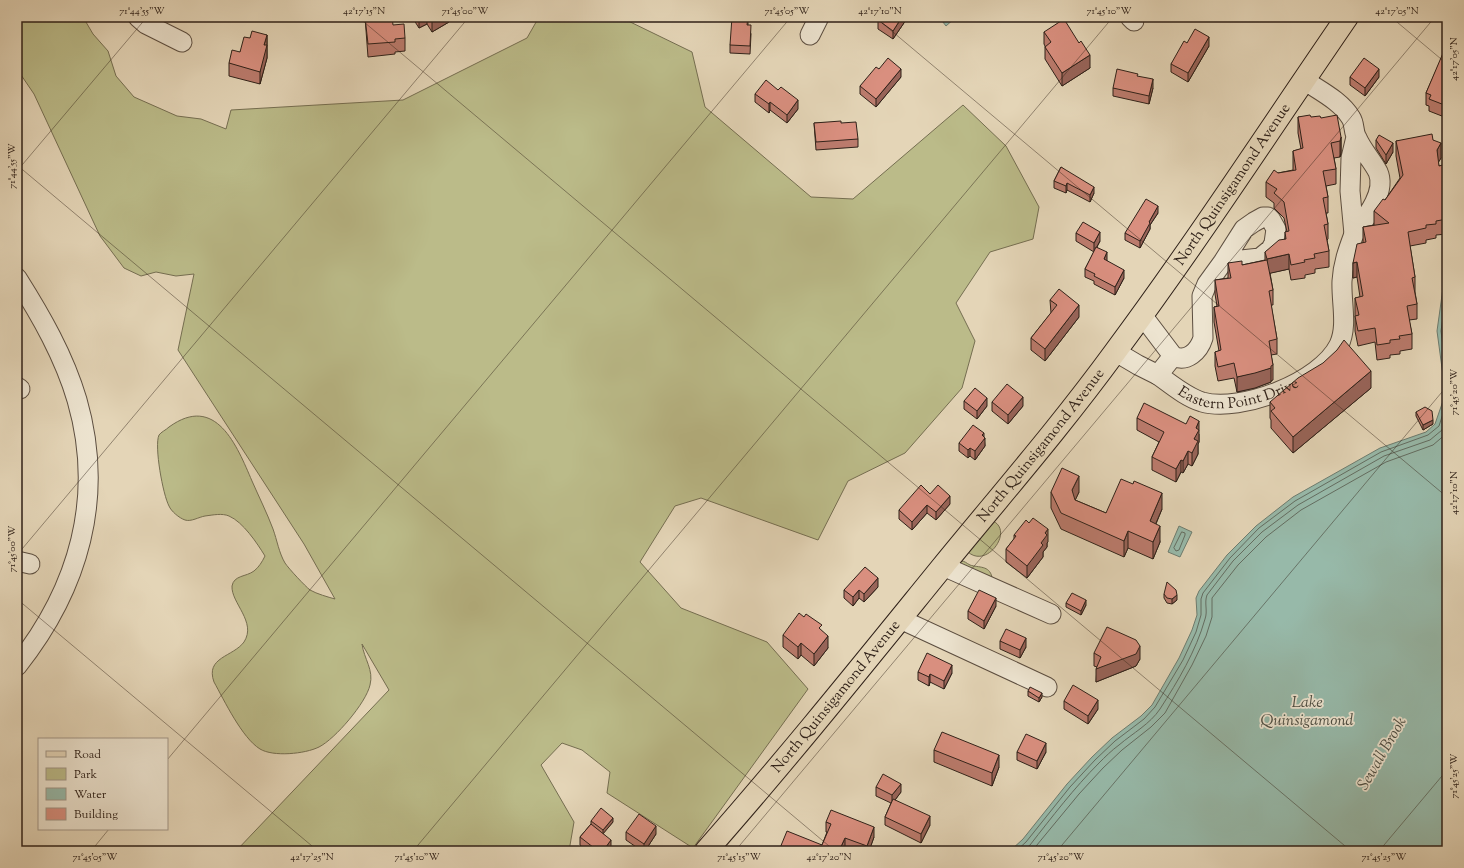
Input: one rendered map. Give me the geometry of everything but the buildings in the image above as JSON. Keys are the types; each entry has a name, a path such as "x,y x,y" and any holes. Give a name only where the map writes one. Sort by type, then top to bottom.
{"main road":[{"name":"North Quinsigamond Avenue","path":"706,851 767,781 1049,438 1116,352 1347,17"}],"street":[{"path":"138,17 146,24 182,42"},
{"path":"810,35 820,17"},
{"name":"Eastern Point Drive","path":"1116,352 1158,375 1188,396 1203,402 1219,404 1249,400 1274,394 1298,382 1316,370 1325,363 1338,345 1343,331 1342,282 1347,251 1354,234 1370,211 1376,199 1380,183 1378,172 1356,137 1352,119 1348,113 1326,94 1304,80"},
{"name":"Eastern Point Drive","path":"1354,234 1350,191 1351,158 1356,137"},
{"name":"Eastern Point Drive","path":"1142,315 1173,356 1180,358 1190,356 1201,344 1202,296 1207,284 1223,262"},
{"path":"17,278 39,314 57,348 77,399 86,440 89,483 87,511 82,536 66,584 40,634 17,666"},
{"name":"Eastern Point Drive","path":"1158,375 1173,356"},
{"path":"943,566 1051,614"},
{"path":"900,619 1047,687"}],"green space":[{"path":"17,17 83,17 93,34 108,51 116,76 134,97 177,116 201,119 226,129 231,110 403,100 527,38 539,17 620,17 692,52 705,107 811,197 853,199 963,105 1006,146 1039,207 1033,239 990,252 956,303 975,341 962,388 905,453 848,481 818,540 701,498 675,506 640,562 681,608 767,642 808,689 693,848 607,793 610,772 582,750 562,743 541,765 574,822 569,851 236,851 389,690 362,644 371,674 370,685 363,701 349,720 326,743 319,747 298,753 281,754 260,749 253,744 240,728 228,708 214,682 212,674 213,667 217,662 239,647 244,642 247,635 246,620 235,599 232,586 235,580 251,573 256,569 265,556 254,539 239,523 229,516 214,515 185,520 180,518 172,510 164,492 158,459 159,435 169,427 185,418 200,416 212,420 222,428 232,440 246,467 271,523 285,563 310,590 335,599 304,544 178,350 194,274 176,276 156,272 141,276 124,268 100,236 34,94 17,69"},
{"path":"993,521 999,526 1001,532 996,547 983,556 975,556 968,552"},
{"path":"961,561 989,570 992,577 991,579 958,564"}],"water":[{"path":"939,17 954,17 955,18 946,26"},
{"name":"Lake Quinsigamond","path":"1447,280 1447,851 1010,851 1023,839 1067,784 1092,757 1112,738 1141,716 1152,705 1179,658 1192,630 1197,615 1196,598 1199,591 1227,555 1256,526 1293,497 1380,448 1426,432 1435,424 1444,398 1444,383 1437,331 1443,288"},
{"path":"1179,526 1192,532 1180,557 1168,552"}],"water label":[{"name":"Sewall Brook","path":"1383,754"}]}
